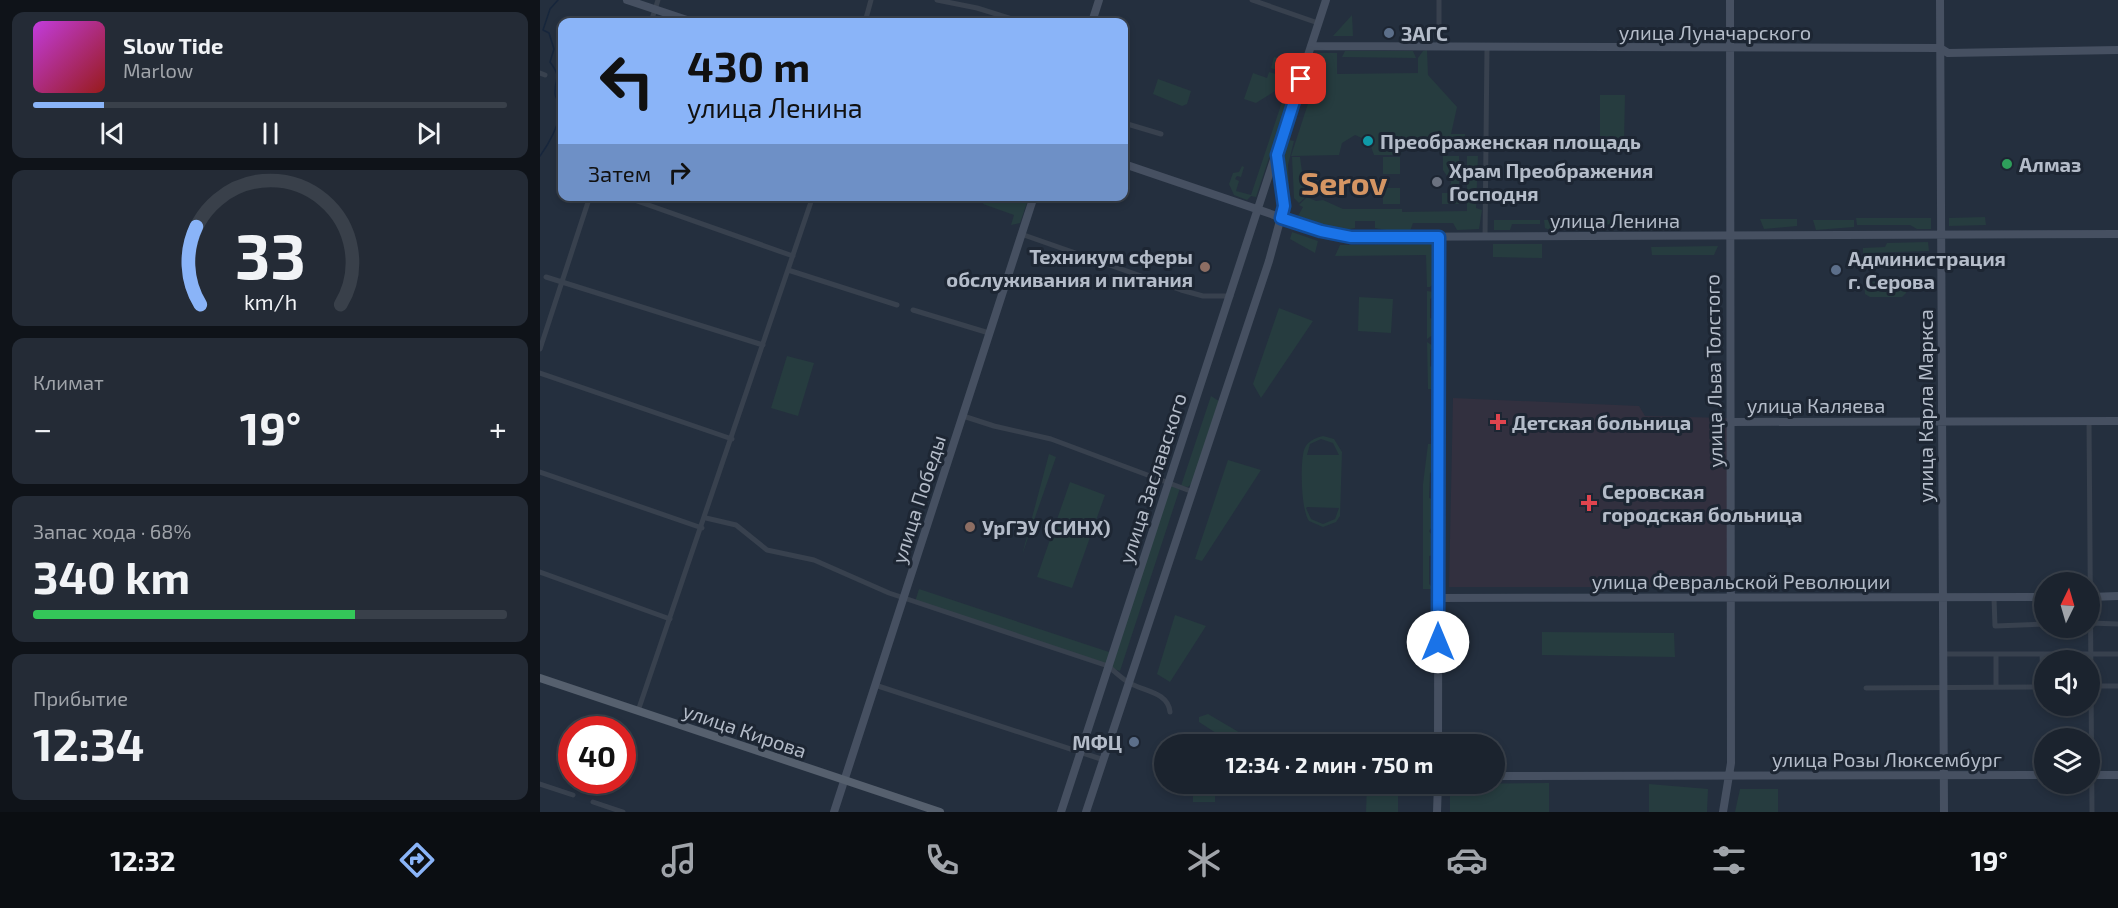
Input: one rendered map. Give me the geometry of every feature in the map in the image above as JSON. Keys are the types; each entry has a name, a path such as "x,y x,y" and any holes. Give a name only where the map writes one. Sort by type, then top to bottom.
{"main road":[{"name":"улица Кирова","path":"540,678 940,812"}],"street":[{"path":"627,0 680,18"},
{"path":"652,18 658,0"},
{"path":"866,18 871,0"},
{"path":"937,0 977,8 1009,18"},
{"path":"1093,18 1099,0"},
{"path":"1252,0 1318,23"},
{"name":"улица Заславского","path":"1061,812 1326,0"},
{"path":"1439,0 1439,47"},
{"name":"улица Льва Толстого","path":"1722,812 1729,776 1730,0"},
{"name":"улица Карла Маркса","path":"1940,0 1944,812"},
{"name":"улица Луначарского","path":"1311,46 1940,48 1948,53 2118,50"},
{"path":"1485,237 1487,47"},
{"path":"1128,124 1161,134"},
{"name":"улица Заславского","path":"1086,812 1193,492 1281,218 1284,206 1277,155"},
{"name":"улица Ленина","path":"1128,165 1321,231 1351,237 2118,234"},
{"path":"540,349 588,201"},
{"path":"637,201 793,256"},
{"path":"638,711 706,518 811,201"},
{"name":"улица Победы","path":"834,812 1032,201"},
{"path":"1022,234 1181,290 1203,296 1231,296"},
{"path":"1438,734 1439,237"},
{"path":"788,270 897,305"},
{"path":"546,277 763,345"},
{"path":"913,310 989,333"},
{"path":"540,373 732,439"},
{"path":"963,416 994,426 1051,439 1193,492"},
{"path":"2089,420 2090,572"},
{"name":"улица Каляева","path":"1730,422 2118,421"},
{"path":"540,472 702,528"},
{"path":"706,518 736,525 766,550 814,560 903,598 1108,666 1129,683 1163,698 1169,705 1170,712"},
{"path":"540,572 670,619"},
{"path":"2100,597 2118,596"},
{"name":"улица Февральской Революции","path":"1438,598 2034,597"},
{"path":"1994,598 1995,626 2034,625"},
{"path":"2100,623 2118,624"},
{"path":"1942,654 2034,654"},
{"path":"1996,654 1996,687"},
{"path":"2100,654 2118,654"},
{"path":"875,685 1104,760"},
{"path":"2100,686 2118,686"},
{"path":"1866,688 2034,687"},
{"name":"улица Розы Люксембург","path":"1505,776 2034,775"},
{"path":"2100,775 2118,775"},
{"path":"540,784 573,795"},
{"path":"1437,812 1438,794"},
{"path":"2092,794 2092,812"},
{"path":"593,802 623,812"}],"shaded area":[{"name":"Серовская городская больница","path":"1453,398 1639,406 1645,416 1728,418 1727,587 1449,587"}],"green space":[{"path":"1352,15 1353,36 1333,36"},
{"path":"1427,50 1428,75 1457,107 1451,134 1465,134 1465,143 1445,143 1444,149 1402,149 1401,155 1374,155 1369,141 1355,135 1342,143 1339,155 1291,156 1313,88 1307,84 1308,72 1318,53 1337,53 1337,74 1418,73 1418,58 1423,51"},
{"path":"1345,51 1413,51 1416,58 1342,57"},
{"path":"1274,57 1296,62 1299,68 1256,197 1251,196 1247,200 1234,195 1229,184 1233,173 1239,172 1242,166 1244,167 1241,177 1237,176 1235,179 1239,181 1236,191 1251,195 1291,75 1271,68"},
{"path":"1269,72 1289,78 1283,86 1256,103 1244,99 1253,73 1267,78"},
{"path":"1158,79 1191,91 1187,104 1182,106 1153,94"},
{"path":"1600,95 1625,95 1624,142 1600,141"},
{"path":"1288,140 1294,141 1288,165 1290,204 1286,201 1281,159"},
{"path":"1443,156 1459,156 1459,204 1442,204 1442,193 1448,193 1451,182 1443,170"},
{"path":"1467,156 1478,156 1476,208 1482,210 1479,229 1457,230 1453,223 1413,223 1410,231 1391,231 1375,228 1375,221 1355,221 1355,228 1346,230 1298,216 1303,207 1299,205 1307,197 1316,201 1323,200 1343,209 1402,209 1402,212 1467,211"},
{"path":"1292,157 1300,157 1302,172 1307,182 1304,190 1307,196 1299,203 1294,198"},
{"path":"1383,157 1400,157 1400,174 1383,174"},
{"path":"1383,188 1400,188 1400,204 1383,204"},
{"path":"984,201 1028,201 1020,223 1011,225 1014,215 983,204"},
{"path":"1985,217 1986,225 1949,226 1949,218"},
{"path":"1856,218 1931,218 1931,229 1917,229 1910,225 1857,225"},
{"path":"1760,219 1797,219 1797,226 1764,229"},
{"path":"1494,220 1540,220 1540,224 1512,224 1510,230 1494,230"},
{"path":"1544,220 1648,220 1644,229 1635,225 1556,224 1550,230 1545,228"},
{"path":"1813,220 1854,220 1854,227 1816,230"},
{"path":"1292,232 1318,241 1315,253 1290,239"},
{"path":"1928,242 1929,251 1863,253 1863,248 1885,247 1887,243"},
{"path":"1432,244 1435,249 1435,282 1430,287 1427,287 1426,255 1335,256 1340,245"},
{"path":"1493,244 1542,244 1542,258 1493,257"},
{"path":"1718,246 1714,255 1652,255 1651,247"},
{"path":"1905,281 1906,293 1902,297 1870,297 1865,294 1864,282"},
{"path":"1427,291 1433,292 1435,296 1430,299 1430,318 1435,320 1434,334 1427,339"},
{"path":"1359,297 1393,299 1391,333 1358,331"},
{"path":"1279,308 1313,321 1261,398 1253,384"},
{"path":"1427,342 1435,347 1430,350 1430,366 1434,369 1434,389 1428,389"},
{"path":"787,356 814,363 798,416 771,408"},
{"path":"1211,396 1219,401 1192,483 1188,487 1181,486"},
{"path":"1323,436 1334,439 1342,452 1340,516 1336,522 1323,527 1309,521 1306,515 1302,465 1305,447 1309,442","holes":["1321,439 1333,443 1339,455 1307,455 1310,444","1307,507 1339,508 1335,519 1323,524 1311,519"]},
{"path":"1428,444 1434,444 1434,471 1430,473 1429,498 1433,499 1433,526 1429,531 1434,538 1434,555 1429,556 1429,584 1434,589 1423,589 1423,484"},
{"path":"1049,454 1056,457 1022,555"},
{"path":"1228,460 1261,470 1202,561 1195,559"},
{"path":"1070,482 1105,495 1072,588 1037,577"},
{"path":"1168,484 1180,488 1120,671 915,602 919,589 1112,653"},
{"path":"1175,615 1206,626 1170,682 1157,674"},
{"path":"1542,632 1674,633 1675,657 1542,655"},
{"path":"1208,714 1242,734 1218,734 1199,722 1199,717"},
{"path":"1505,783 1549,783 1549,812 1450,812 1450,794 1505,794"},
{"path":"1649,784 1708,789 1707,812 1649,812"},
{"path":"1740,789 1778,789 1778,812 1735,812"},
{"path":"1193,794 1215,794 1215,802 1193,802"},
{"path":"1367,794 1398,794 1398,812 1366,812"}],"waterway":[{"path":"558,0 550,9 543,30 549,33 554,49 550,62 557,74 555,95 558,101"},
{"path":"540,156 558,123"}],"place":[{"name":"ЗАГС","path":"1389,33"},
{"name":"Преображенская площадь","path":"1368,141"},
{"name":"Алмаз","path":"2007,164"},
{"name":"Храм Преображения Господня","path":"1437,182"},
{"name":"Техникум сферы обслуживания и питания","path":"1205,267"},
{"name":"Администрация г. Серова","path":"1836,270"},
{"name":"Детская больница","path":"1498,422"},
{"name":"Серовская городская больница","path":"1589,503"},
{"name":"УрГЭУ (СИНХ)","path":"970,527"},
{"name":"МФЦ","path":"1134,742"}],"district":[{"name":"Serov","path":"1344,182"}],"route":[{"path":"1301,79 1277,155 1284,206 1281,218 1321,231 1351,237 1439,237 1438,642"}]}
